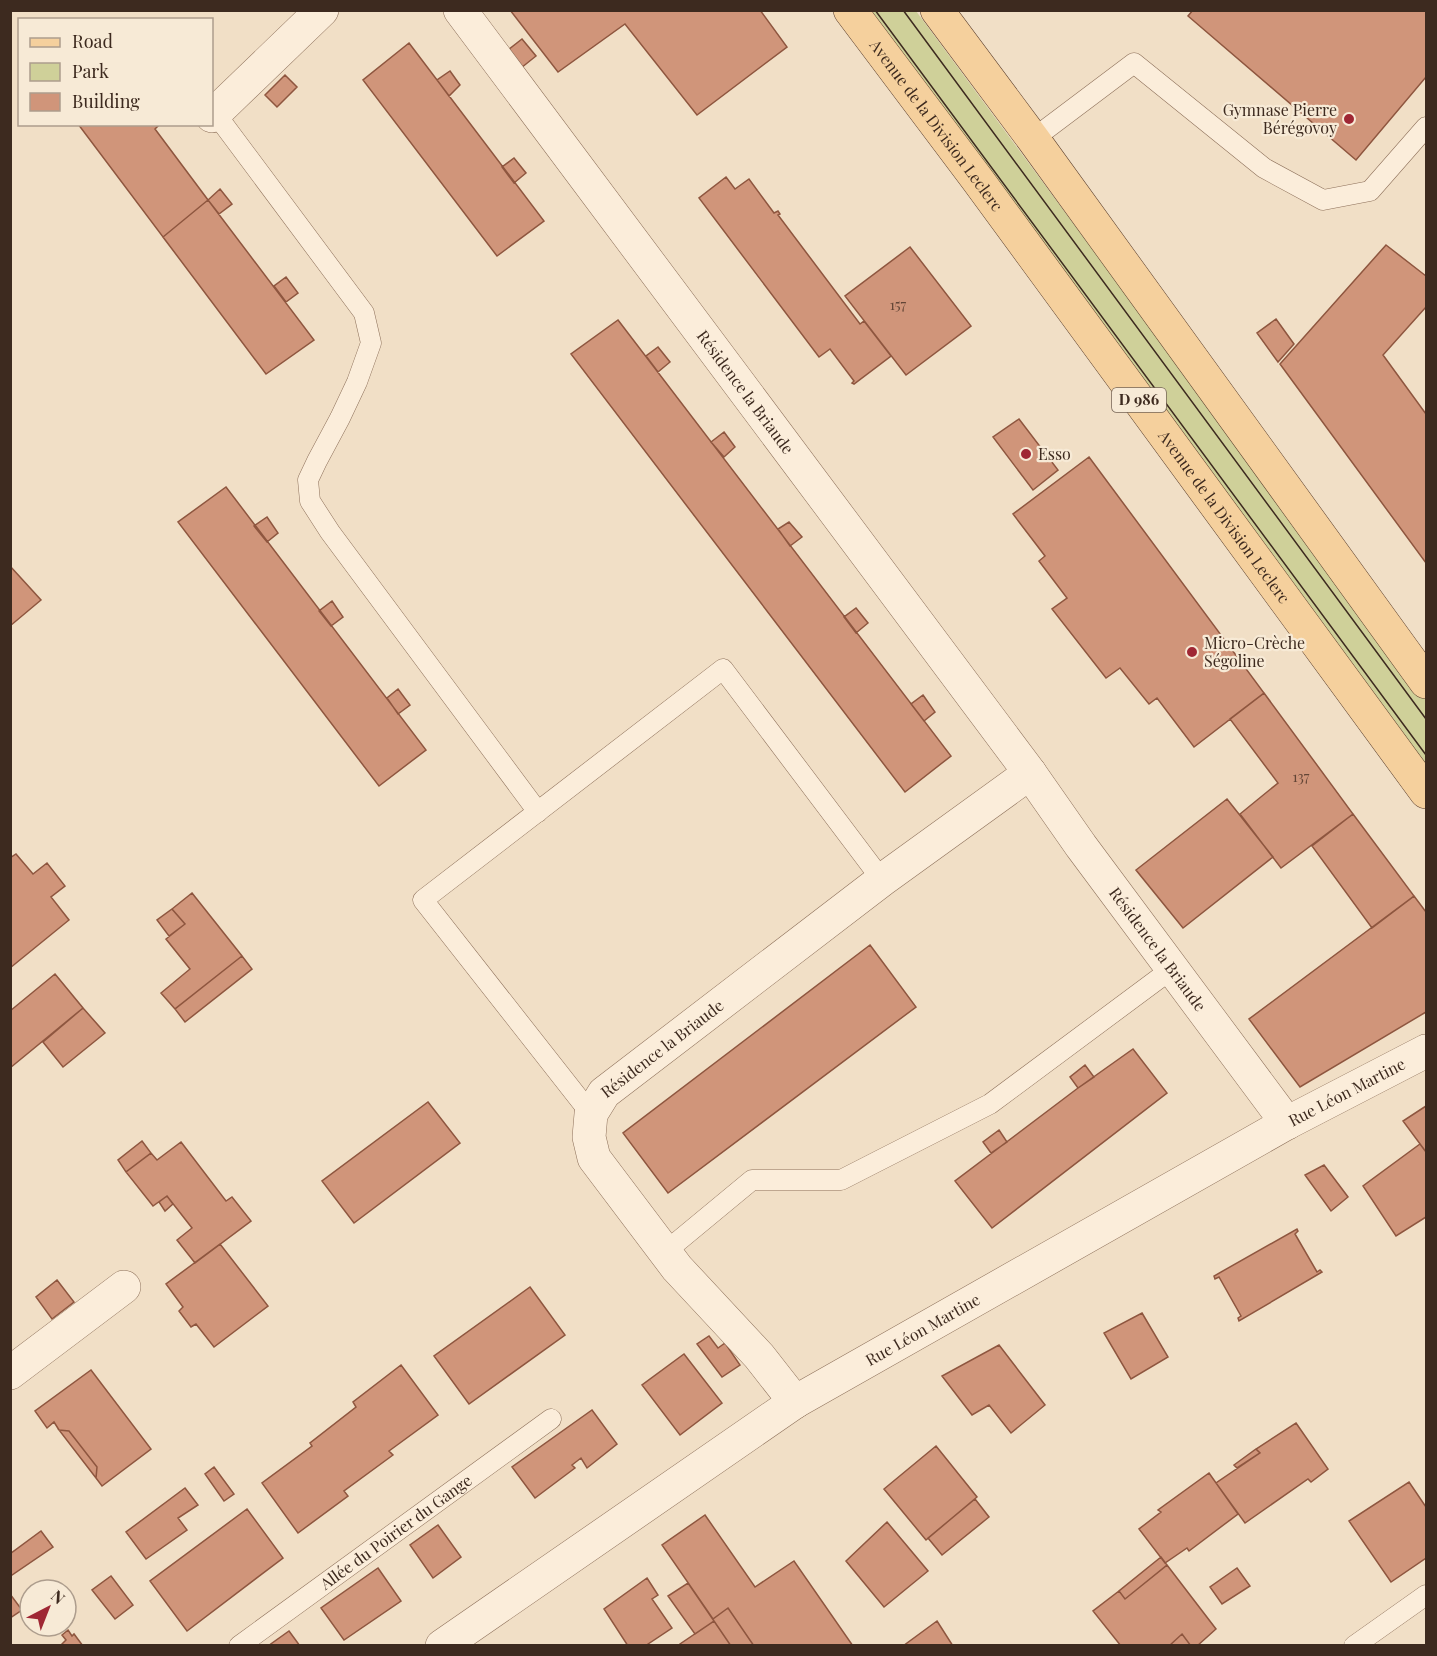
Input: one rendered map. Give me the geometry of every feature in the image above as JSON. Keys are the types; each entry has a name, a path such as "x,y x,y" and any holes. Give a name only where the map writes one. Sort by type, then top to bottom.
{"main road":[{"name":"Avenue de la Division Leclerc","path":"850,10 977,179 1426,792"},
{"path":"937,10 1426,682"}],"street":[{"path":"213,114 322,10"},
{"name":"Résidence la Briaude","path":"460,10 1030,773 1081,846 1287,1123"},
{"name":"Résidence la Briaude","path":"795,1402 759,1356 677,1268 594,1158 589,1137 591,1114 604,1093 882,880 1030,773"},
{"name":"Rue Léon Martine","path":"442,1646 795,1402 1287,1123 1426,1051"},
{"path":"10,1373 124,1287"}],"lane":[{"path":"1033,139 1134,63 1264,168 1323,200 1370,191 1426,127"},
{"path":"210,126 364,313 371,343 357,382 308,480 310,501 330,532 538,812"},
{"path":"591,1114 423,900 723,669 882,880"},
{"path":"665,1252 752,1180 841,1180 990,1104 1173,968"},
{"name":"Allée du Poirier du Gange","path":"239,1646 551,1419"},
{"path":"1354,1646 1426,1595"}],"green space":[{"path":"861,11 916,11 1426,700 1426,774"}],"building":[{"path":"510,10 760,10 787,47 697,115 625,24 558,72"},
{"name":"Gymnase Pierre Bérégovoy","path":"1193,10 1426,10 1426,77 1356,160 1188,16"},
{"path":"522,39 536,56 521,68 508,50"},
{"path":"409,43 544,221 497,256 363,80"},
{"path":"450,71 460,85 449,96 437,80"},
{"path":"285,75 297,87 277,107 265,95"},
{"path":"80,126 158,126 155,129 208,200 163,237"},
{"path":"514,158 526,173 514,183 502,167"},
{"path":"726,177 735,189 749,179 774,213 778,211 780,214 778,215 860,324 864,321 891,356 854,384 830,349 819,357 699,198"},
{"path":"220,189 232,204 219,214 208,200"},
{"path":"208,200 314,340 266,374 163,237"},
{"path":"1386,245 1426,276 1426,307 1383,355 1426,414 1426,563 1280,364"},
{"path":"910,247 971,326 906,375 845,296"},
{"path":"286,277 298,293 286,302 274,286"},
{"path":"1276,319 1294,344 1278,362 1257,333"},
{"path":"618,320 951,756 905,792 571,354"},
{"path":"658,347 670,362 658,372 646,356"},
{"name":"Esso","path":"1019,419 1058,470 1033,490 993,437"},
{"path":"724,432 735,447 724,457 711,442"},
{"path":"1089,457 1264,693 1194,747 1157,698 1149,704 1120,668 1106,678 1052,609 1067,598 1039,561 1045,556 1013,514"},
{"path":"226,487 426,750 379,786 178,522"},
{"path":"267,517 278,533 267,542 254,526"},
{"path":"789,522 802,537 790,546 778,529"},
{"path":"10,566 41,600 10,626"},
{"path":"332,601 343,617 331,626 319,611"},
{"path":"856,608 868,623 856,633 844,617"},
{"path":"398,689 410,705 398,714 387,698"},
{"path":"1264,693 1353,814 1281,868 1240,814 1278,783 1230,719"},
{"path":"923,695 935,712 924,721 911,704"},
{"path":"1227,799 1273,857 1183,928 1136,870"},
{"path":"1353,814 1414,896 1372,928 1312,846"},
{"path":"16,854 33,874 47,863 65,886 51,897 69,920 10,968 10,858"},
{"path":"192,893 242,956 175,1009 161,993 190,969 166,939 185,924 172,909"},
{"path":"1414,896 1426,912 1426,1012 1300,1087 1249,1019"},
{"path":"172,909 185,924 169,936 157,920"},
{"path":"870,945 916,1007 668,1193 623,1133"},
{"path":"242,956 252,969 185,1022 175,1009"},
{"path":"55,974 83,1008 10,1068 10,1011"},
{"path":"83,1008 105,1033 63,1067 43,1042"},
{"path":"1133,1049 1167,1093 992,1228 955,1181"},
{"path":"1085,1065 1094,1077 1078,1088 1070,1077"},
{"path":"428,1102 460,1143 354,1223 322,1181"},
{"path":"1426,1106 1426,1152 1403,1121"},
{"path":"999,1130 1007,1142 991,1153 983,1142"},
{"path":"142,1141 151,1153 126,1172 118,1160"},
{"path":"181,1142 226,1201 232,1197 251,1221 195,1263 177,1240 192,1228 167,1196 153,1206 126,1172 151,1153 157,1160"},
{"path":"1420,1144 1426,1152 1426,1217 1396,1236 1363,1186"},
{"path":"1324,1165 1348,1197 1331,1211 1305,1175"},
{"path":"167,1196 173,1204 165,1211 159,1202"},
{"path":"1297,1229 1295,1234 1317,1272 1320,1270 1322,1272 1239,1321 1238,1318 1241,1316 1219,1277 1215,1279 1214,1276"},
{"path":"220,1244 268,1306 214,1347 196,1324 191,1327 179,1311 183,1307 166,1284"},
{"path":"57,1280 74,1302 52,1319 36,1297"},
{"path":"530,1287 565,1335 469,1404 434,1356"},
{"path":"1142,1313 1168,1357 1131,1379 1104,1333"},
{"path":"709,1336 718,1348 725,1343 740,1365 722,1377 697,1344"},
{"path":"999,1345 1045,1405 1011,1433 989,1405 972,1415 942,1376"},
{"path":"684,1354 722,1403 680,1435 642,1385"},
{"path":"401,1365 438,1415 389,1451 393,1455 344,1491 348,1496 298,1533 262,1483 312,1446 310,1443 356,1407 353,1402"},
{"path":"91,1370 151,1449 102,1486 96,1478 97,1467 69,1431 59,1430 54,1422 47,1428 35,1411"},
{"path":"592,1410 617,1444 587,1468 581,1458 572,1465 575,1468 535,1498 512,1467"},
{"path":"1296,1423 1328,1469 1311,1482 1308,1479 1245,1523 1216,1483 1260,1453 1256,1449"},
{"path":"59,1430 69,1431 97,1467 96,1478"},
{"path":"936,1446 977,1497 926,1540 884,1489"},
{"path":"1256,1449 1260,1453 1237,1468 1234,1465"},
{"path":"214,1467 234,1494 224,1501 205,1474"},
{"path":"1209,1473 1238,1514 1189,1551 1187,1548 1165,1563 1139,1529 1161,1512 1158,1510"},
{"path":"1409,1482 1426,1507 1426,1558 1391,1582 1349,1521"},
{"path":"185,1488 198,1505 178,1518 187,1530 146,1559 126,1532"},
{"path":"975,1499 989,1517 942,1555 928,1538"},
{"path":"247,1509 283,1558 187,1631 150,1581"},
{"path":"705,1515 755,1587 794,1561 853,1646 754,1646 728,1608 713,1619 662,1545"},
{"path":"887,1522 928,1571 884,1607 846,1561"},
{"path":"438,1525 461,1557 433,1578 410,1545"},
{"path":"41,1531 53,1547 12,1575 10,1573 10,1554"},
{"path":"1161,1557 1167,1565 1125,1599 1119,1591"},
{"path":"1167,1565 1216,1629 1197,1646 1191,1646 1182,1634 1169,1646 1121,1646 1093,1611 1119,1591 1125,1599"},
{"path":"378,1568 401,1601 344,1640 321,1608"},
{"path":"1237,1568 1250,1586 1222,1604 1210,1587"},
{"path":"111,1576 133,1605 115,1619 92,1590"},
{"path":"647,1578 658,1595 652,1599 672,1628 645,1646 628,1646 604,1609"},
{"path":"688,1583 714,1621 695,1634 668,1596"},
{"path":"10,1594 18,1605 18,1613 10,1618"},
{"path":"728,1608 754,1646 731,1646 713,1619"},
{"path":"714,1621 731,1646 681,1646 680,1644"},
{"path":"937,1621 953,1646 903,1646"},
{"path":"289,1631 300,1646 268,1646"},
{"path":"1182,1634 1191,1646 1169,1646"},
{"path":"64,1638 77,1638 83,1646 60,1646 66,1640"}],"tram line":[{"path":"875,10 1426,755"},
{"path":"903,10 1426,719"}],"place":[{"name":"Gymnase Pierre Bérégovoy","path":"1349,119"},
{"name":"Esso","path":"1026,454"},
{"name":"Micro-Crèche Ségoline","path":"1192,652"}]}
